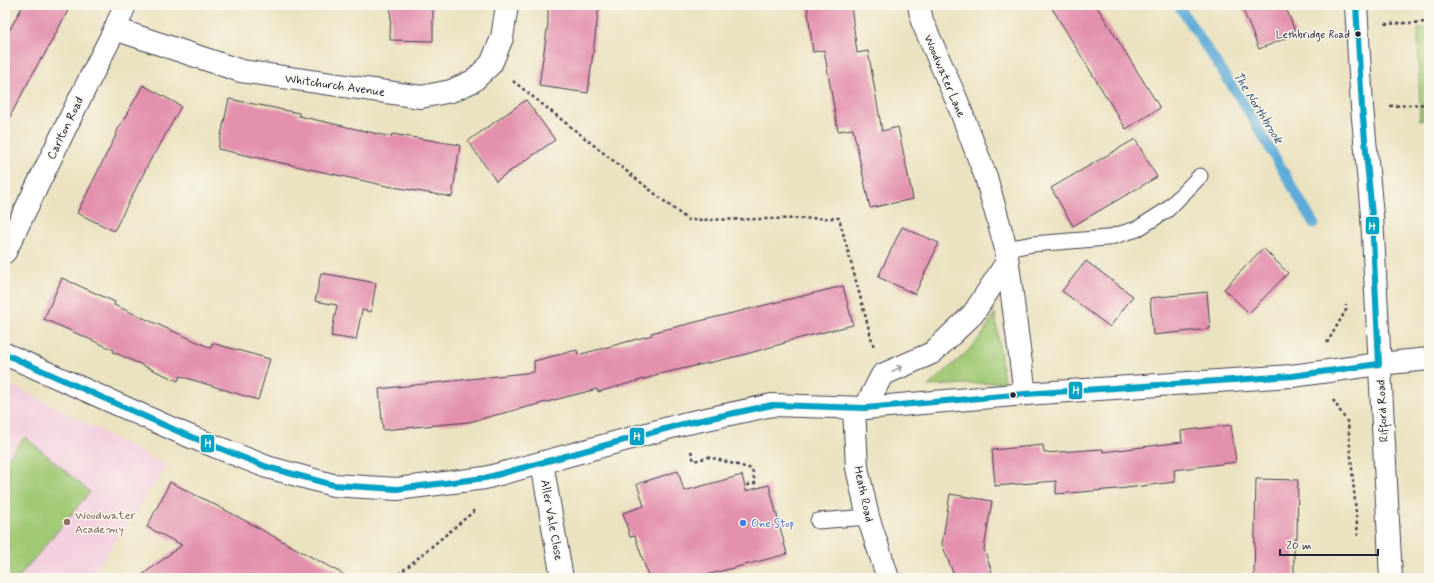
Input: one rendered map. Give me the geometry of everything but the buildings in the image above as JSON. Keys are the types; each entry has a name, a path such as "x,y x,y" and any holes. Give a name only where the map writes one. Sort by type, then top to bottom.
{"street":[{"name":"Carlton Road","path":"5,252 115,29 125,5"},
{"name":"Whitchurch Avenue","path":"115,29 241,71 421,97 451,92 473,81 491,64 502,38 506,5"},
{"name":"Woodwater Lane","path":"919,5 922,21 986,177 1007,255 1025,394"},
{"name":"Rifford Road","path":"1356,5 1362,107 1372,216 1391,578"},
{"path":"860,408 882,375 932,353 973,314 1007,255"},
{"path":"5,354 184,434 267,467 333,485 397,489 485,478 683,424 772,405 860,408 1025,394 1292,376 1429,359"},
{"name":"Heath Road","path":"860,408 857,468 868,517 888,578"},
{"name":"Aller Vale Close","path":"542,463 562,578"}],"lane":[{"path":"1007,255 1033,244 1107,238 1137,229 1168,210 1200,176"},
{"path":"818,521 868,517"}],"path":[{"path":"1408,22 1429,22"},
{"path":"491,64 688,220 839,218 882,375"},
{"path":"1362,107 1429,104"},
{"path":"1332,396 1348,423 1359,539"},
{"path":"699,459 709,457 752,469 755,483 745,486"},
{"path":"394,578 473,512 485,478"}],"shaded area":[{"name":"Woodwater Academy","path":"5,381 167,466 90,578 5,578"}],"green space":[{"path":"1429,28 1429,118 1420,121 1418,29"},
{"path":"995,313 1004,382 928,386 967,352 983,334"},
{"path":"25,437 90,492 18,578 5,578 5,461"}],"waterway":[{"name":"The Northbrook","path":"1178,5 1244,104 1314,224"}],"transit line":[{"name":"H","path":"5,354 184,434 267,467 333,485 397,489 485,478 683,424 772,405 865,408 1025,394 1292,376 1379,364 1372,216 1362,107 1356,5"}],"place":[{"name":"Lethbridge Road","path":"1358,34"},
{"name":"Woodwater Academy","path":"67,522"},
{"name":"One Stop","path":"743,523"}]}
